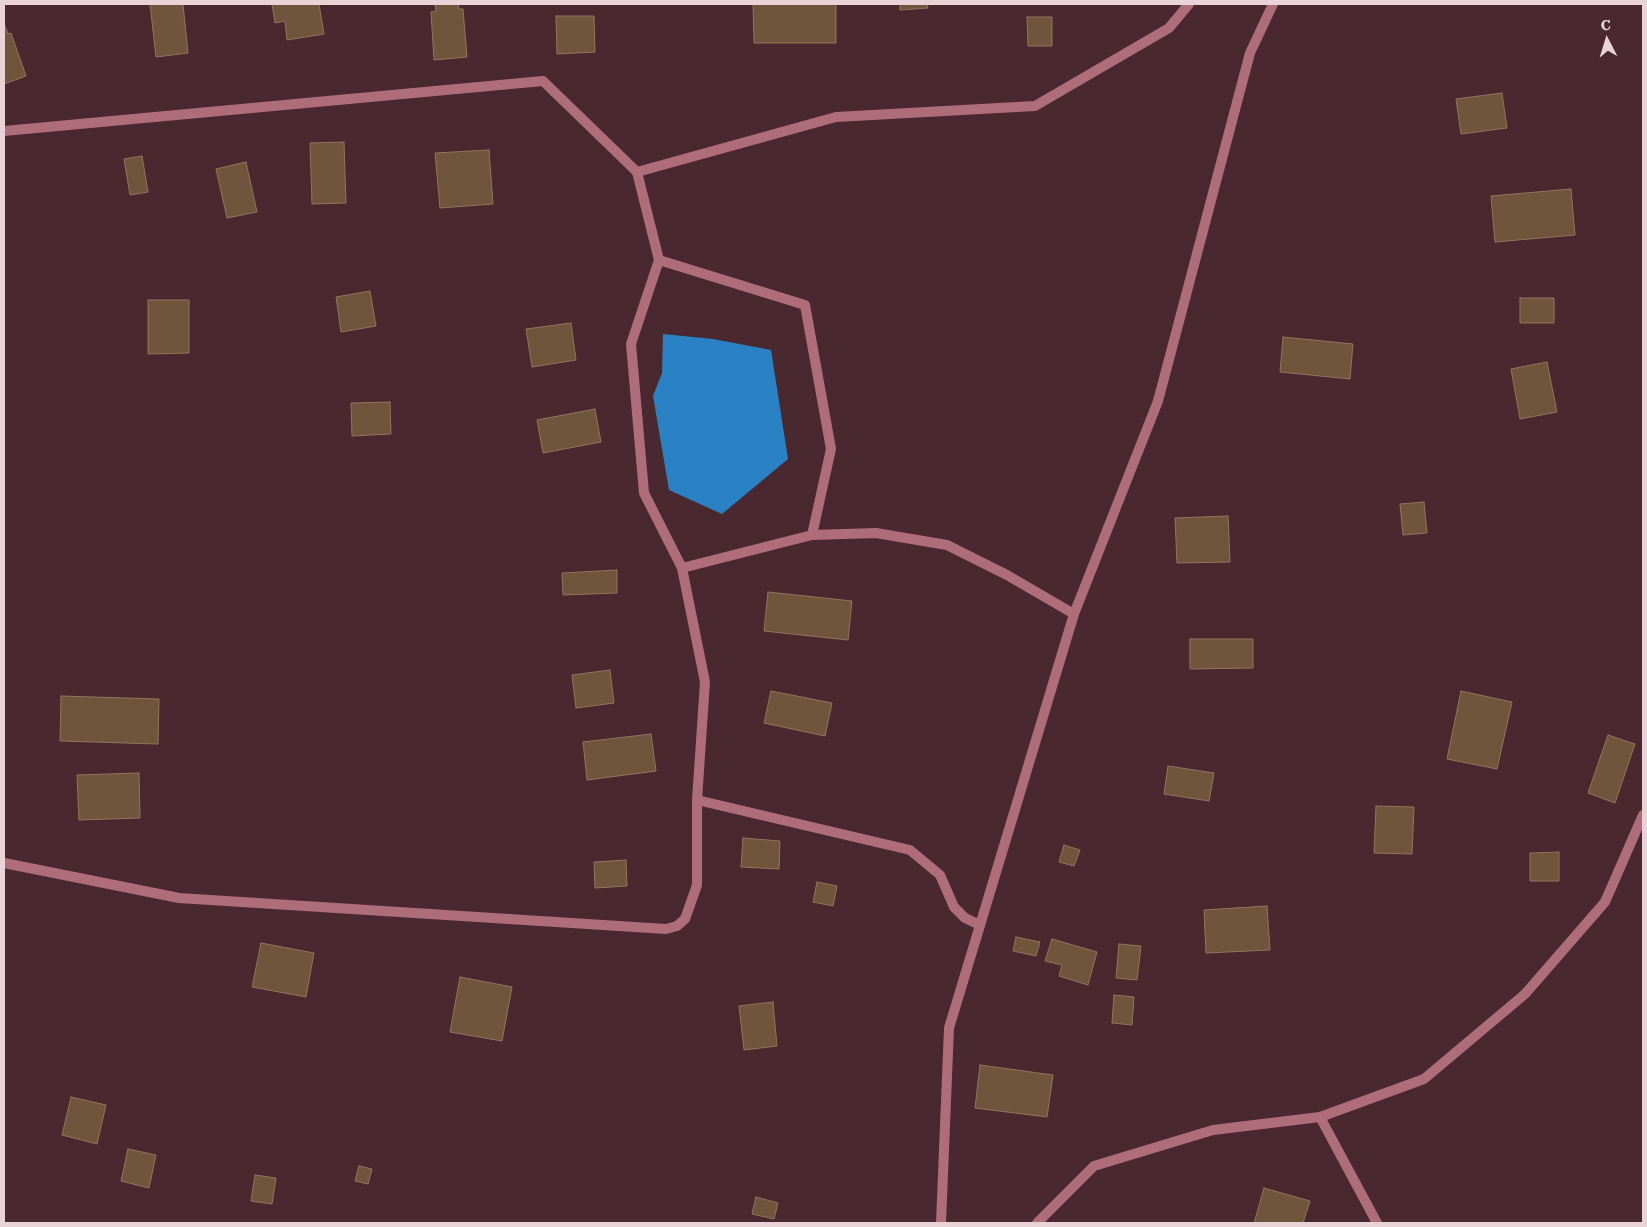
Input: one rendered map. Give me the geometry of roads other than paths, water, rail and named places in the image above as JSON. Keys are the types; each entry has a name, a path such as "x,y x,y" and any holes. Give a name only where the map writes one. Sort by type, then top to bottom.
{"street":[{"path":"637,172 836,117 1035,106 1169,28 1189,4"},
{"path":"941,1223 949,1028 1074,614 1158,401 1250,53 1274,4"},
{"path":"4,131 543,81 637,172 659,260 631,344 644,493 682,568 705,682 697,800 697,885 685,919 677,926 666,928 179,898 4,863"},
{"path":"659,260 805,305 831,449 812,535"},
{"path":"682,568 812,535 876,533 946,545 1007,575 1074,614"},
{"path":"697,800 910,850 940,875 954,907 959,913 980,925"},
{"path":"1037,1223 1094,1166 1213,1130 1320,1117 1424,1079 1525,994 1605,902 1643,815"},
{"path":"1320,1117 1377,1223"}],"water":[{"path":"663,334 713,339 771,350 788,459 722,514 669,490 653,396 662,373"}]}
